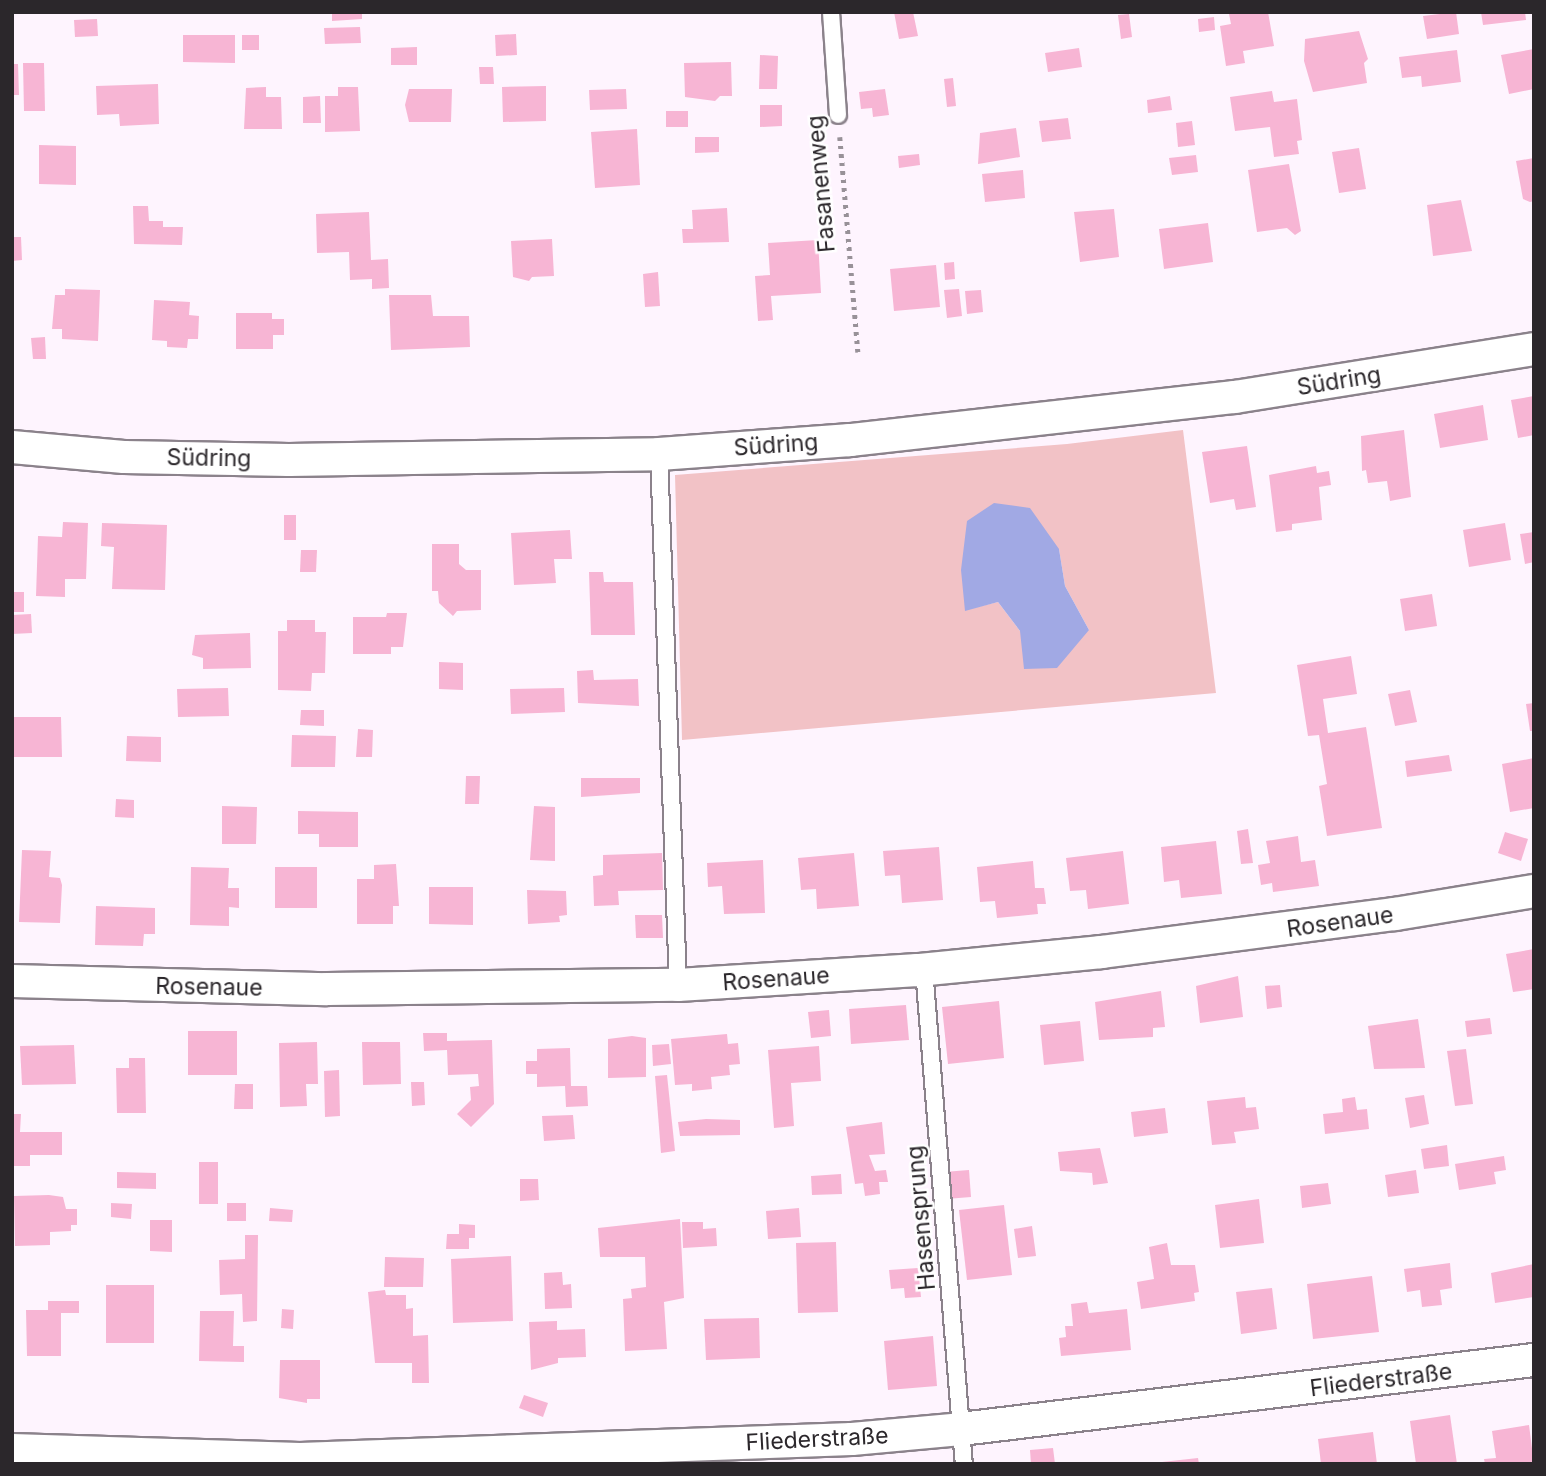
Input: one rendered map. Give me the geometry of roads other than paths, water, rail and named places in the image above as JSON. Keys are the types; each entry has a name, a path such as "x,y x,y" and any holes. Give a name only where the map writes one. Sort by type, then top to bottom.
{"street":[{"name":"Südring","path":"12,447 124,457 289,460 659,454 876,438 1244,396 1534,349"},
{"name":"Rosenaue","path":"12,981 327,989 678,985 923,969 1178,943 1534,891"},
{"name":"Fliederstraße","path":"12,1450 300,1459 792,1441 961,1429 1534,1360"}],"lane":[{"name":"Fasanenweg","path":"831,12 838,115"},
{"path":"659,454 678,985"},
{"name":"Hasensprung","path":"923,969 964,1464"}],"water":[{"path":"994,503 1030,508 1059,549 1065,586 1089,630 1057,668 1024,669 1020,631 998,602 965,611 961,570 967,521"}]}
